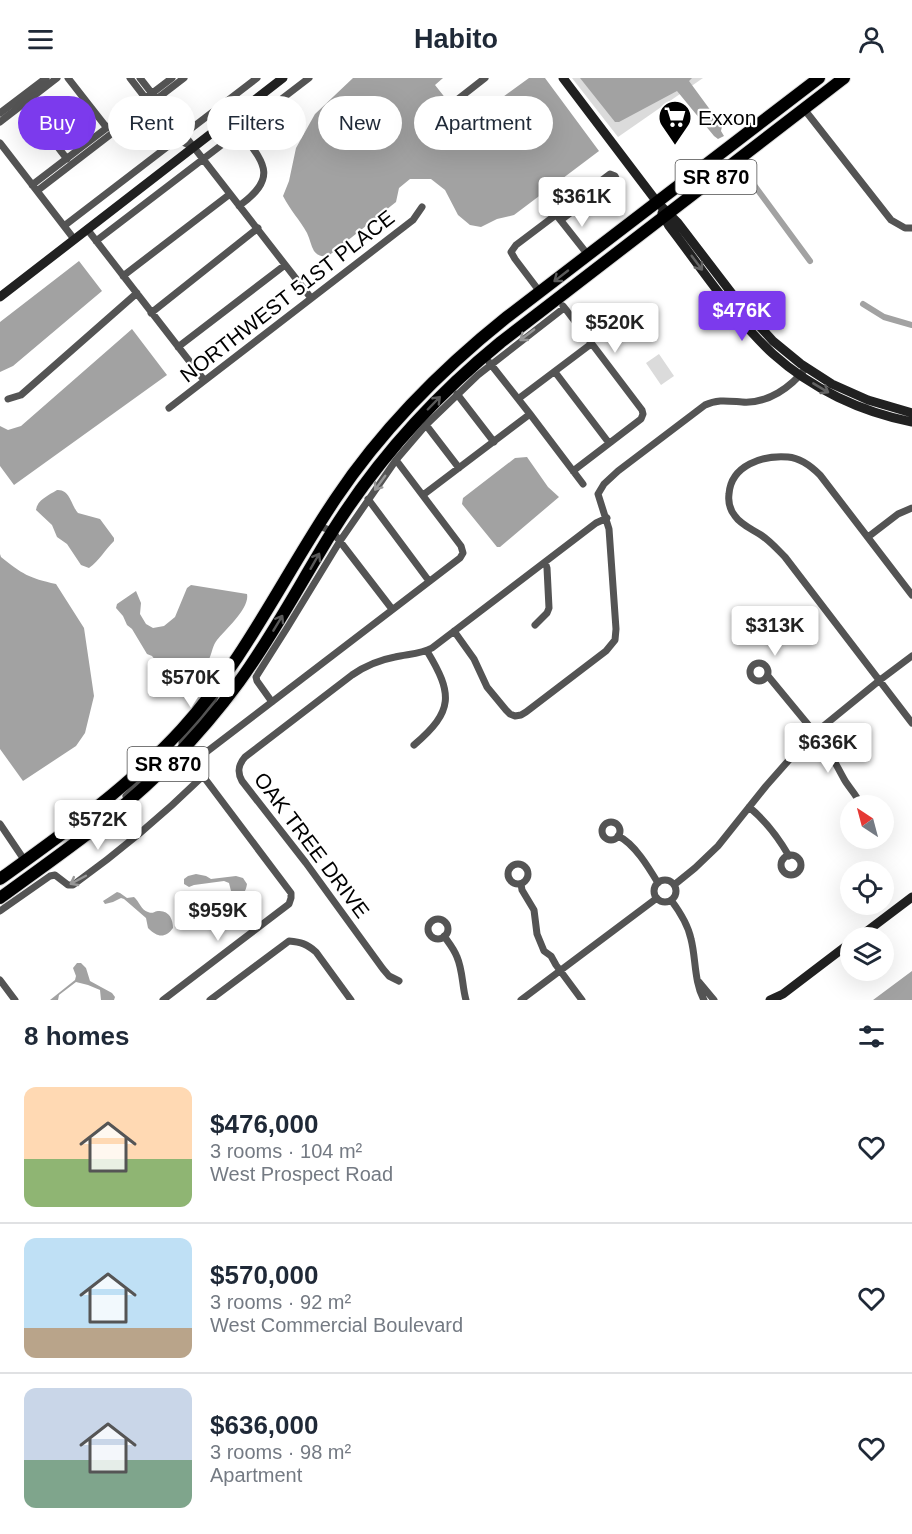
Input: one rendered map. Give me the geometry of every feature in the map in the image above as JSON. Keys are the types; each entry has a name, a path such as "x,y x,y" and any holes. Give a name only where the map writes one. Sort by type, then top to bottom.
{"highway":[{"name":"SR 870","path":"0,879 105,801 182,729 252,637 343,488 368,454 413,402 465,352 540,292 819,78"},
{"path":"804,109 805,99 831,78"},
{"name":"SR 870","path":"0,897 115,813 182,750 210,720 265,644 336,536 367,481 401,438 441,395 559,304 666,215 844,78"},
{"path":"732,164 755,139 789,111 794,97"},
{"path":"486,361 499,335 536,305 540,292"}],"main road":[{"path":"195,145 283,78"},
{"path":"563,78 657,202 666,215 669,226 744,323 774,354 803,371 845,401 886,416 912,422"},
{"path":"0,297 189,150"},
{"path":"803,371 858,396 912,412"},
{"path":"872,927 912,897"},
{"path":"770,1000 783,994 840,951"}],"street":[{"path":"0,113 46,78"},
{"path":"33,96 57,78"},
{"path":"34,188 106,128 68,78"},
{"path":"130,78 148,96"},
{"path":"140,78 149,96"},
{"path":"154,96 172,78"},
{"path":"156,96 184,78"},
{"path":"195,126 257,78"},
{"path":"286,96 309,78"},
{"path":"462,96 485,78"},
{"path":"0,122 18,108"},
{"path":"804,109 891,220 908,228"},
{"path":"34,188 108,132"},
{"path":"0,143 74,239"},
{"path":"195,149 311,298"},
{"path":"60,150 67,159"},
{"path":"64,226 163,150"},
{"path":"96,241 215,150"},
{"path":"239,206 257,190 265,174 262,161 254,150"},
{"path":"540,292 511,252 516,246 559,218 614,180 615,176 610,174 559,218"},
{"path":"123,276 230,194"},
{"name":"NORTHWEST 51ST PLACE","path":"169,408 413,220 422,207"},
{"path":"559,218 588,255"},
{"path":"151,312 258,228"},
{"path":"87,229 204,380"},
{"path":"178,347 285,265"},
{"path":"8,399 21,395 137,294"},
{"path":"559,304 643,414 641,419 573,471"},
{"path":"518,399 591,344"},
{"path":"272,702 256,677 287,628 336,536 368,499 396,460 486,361 583,484"},
{"path":"454,631 474,659 487,687 506,710 515,716 526,712 609,649 615,640 611,552 607,518 598,494 607,481 622,467 705,405 717,400 751,402 771,396 785,390 803,371"},
{"path":"555,372 609,443"},
{"path":"457,394 494,442"},
{"path":"423,495 530,414"},
{"path":"426,425 459,468"},
{"path":"912,595 812,467 789,457 764,459 746,465 736,474 730,485 729,499 735,517 775,546 785,557 912,723"},
{"path":"192,762 460,558 463,553 461,546 396,460"},
{"path":"368,499 429,581"},
{"path":"868,537 898,514 912,508"},
{"name":"OAK TREE DRIVE","path":"399,981 389,976 383,969 306,863 242,781 238,768 245,757 363,668 386,659 427,651 596,523 607,518"},
{"path":"318,526 336,536 392,609"},
{"path":"535,625 547,613 549,605 545,562"},
{"path":"414,745 435,725 446,702 441,677 427,651"},
{"path":"674,885 718,846 766,786 815,733 912,656"},
{"path":"163,1000 289,904 291,898 291,893 182,750 182,739 211,705 227,672"},
{"path":"768,676 828,750 855,795"},
{"path":"115,813 126,796 168,753 171,740"},
{"path":"0,911 50,876 56,874 68,885 73,885 141,834 203,776"},
{"path":"749,807 779,838 789,856"},
{"path":"0,824 26,861"},
{"path":"618,836 630,845 658,883"},
{"path":"665,880 674,885 676,892 671,900 663,902 657,898 654,892 658,883 665,880"},
{"path":"521,884 534,910 537,934 544,951 551,956 582,1000"},
{"path":"521,1000 657,898"},
{"path":"671,900 686,922 692,940 699,982 709,999"},
{"path":"444,936 457,955 466,1000"},
{"path":"210,1000 289,942 300,942 309,946 351,1000"},
{"path":"0,980 15,1000"}],"shaded area":[{"path":"353,78 443,78 435,85 444,96 414,96 414,150 553,150 553,96 504,96 529,78 545,78 599,151 514,215 497,219 481,227 470,225 458,215 445,190 431,179 410,179 399,188 396,202 327,257 321,256 314,251 307,233 283,196 289,181 296,150 306,150 306,130 315,114 318,111 318,150 402,150 402,96 334,96"},
{"path":"572,78 703,78 618,137"},
{"path":"580,78 692,78 689,81 722,126 721,131 724,136 718,139 714,136 677,91 615,122"},
{"path":"79,261 102,291 13,366 0,372 0,322"},
{"path":"132,329 167,375 14,485 0,466 0,426 8,430 21,426"},
{"path":"659,354 674,376 661,385 646,363"},
{"path":"527,457 548,487 559,497 500,547 497,547 462,504 463,498 515,458"},
{"path":"57,490 68,495 78,513 100,519 114,538 114,541 89,568 81,565 67,544 57,537 52,525 36,510 41,501"},
{"path":"0,554 8,563 26,575 56,584 84,628 94,696 85,733 76,746 23,781 0,749"},
{"path":"191,585 247,594 247,600 241,612 216,642 205,664 188,683 179,684 171,681 152,656 147,654 116,608 117,604 136,591 141,603 140,614 146,624 153,628 164,626 175,617 187,588"},
{"path":"196,874 211,879 236,876 243,878 247,884 241,897 233,899 229,883 224,881 189,887 184,884 184,879"},
{"path":"117,892 127,898 134,897 148,912 162,911 168,914 173,928 167,934 158,935 148,928 146,918 124,899 105,904 103,901"},
{"path":"77,963 81,963 86,968 90,981 112,993 114,1000 101,1000 100,990 76,982 59,995 58,1000 50,1000 75,980 73,968"},
{"path":"912,971 912,1000 873,1000"}],"waterway":[{"path":"743,170 810,261"},
{"path":"863,304 884,317 912,325"}],"place":[{"name":"Exxon","path":"675,146"}]}
